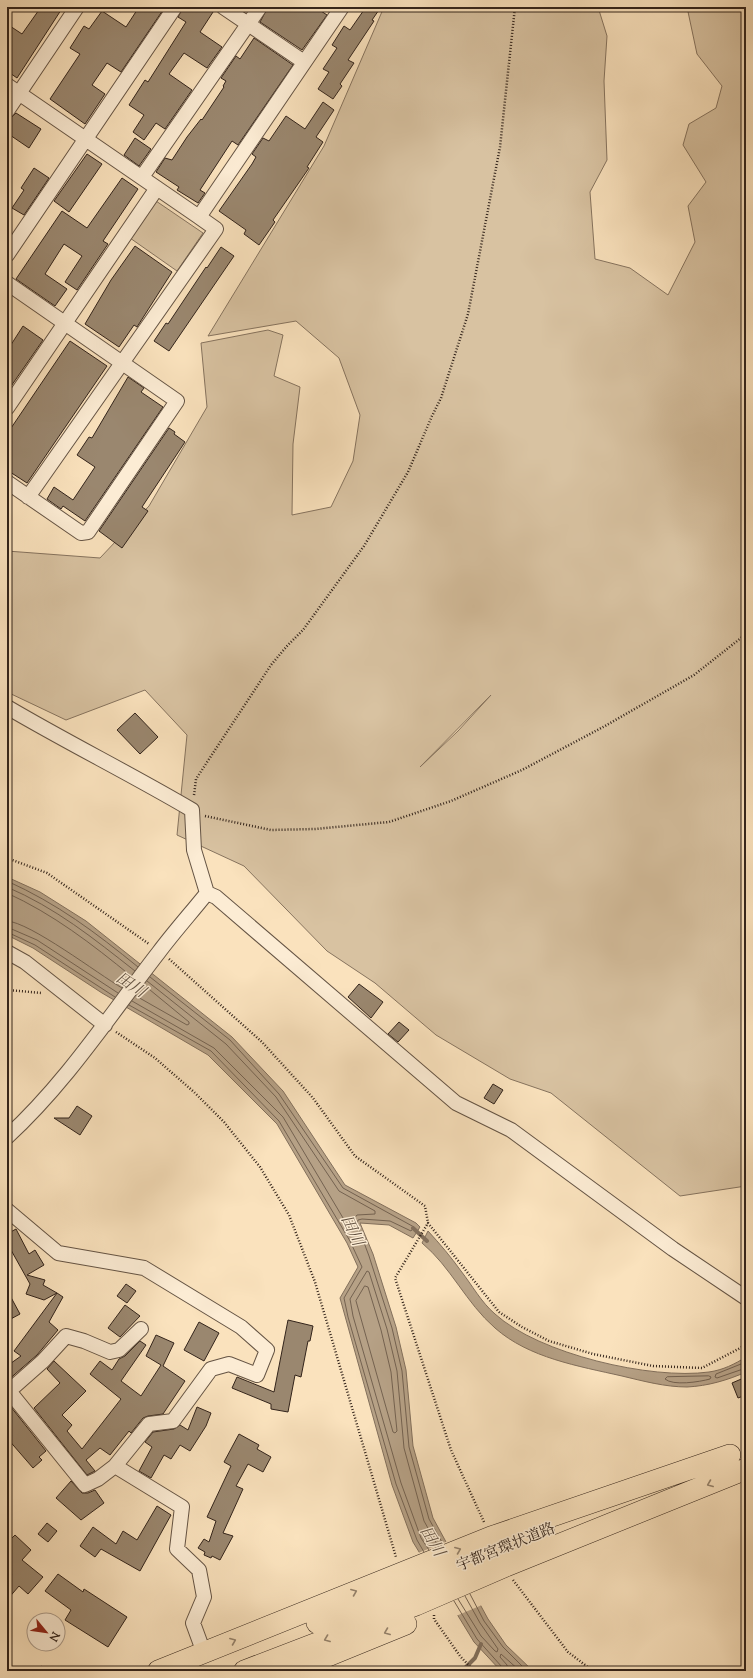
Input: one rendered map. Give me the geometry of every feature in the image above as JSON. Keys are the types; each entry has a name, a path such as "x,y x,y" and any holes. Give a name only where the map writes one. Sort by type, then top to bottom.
{"highway":[{"path":"501,1558 738,1452"},
{"name":"宇都宮環状道路","path":"158,1671 204,1663 400,1582 501,1558 644,1511 746,1469"},
{"name":"宇都宮環状道路","path":"244,1671 425,1611 501,1558"},
{"path":"291,1671 425,1611"}],"street":[{"path":"7,111 77,7"},
{"path":"7,255 175,7"},
{"path":"223,7 304,62"},
{"path":"142,177 260,7"},
{"path":"199,217 342,7"},
{"path":"7,85 216,229 28,497"},
{"path":"7,408 66,324 157,188"},
{"path":"7,283 177,401 88,532 80,533 7,482"},
{"path":"7,707 83,750 130,773 192,810 194,850 206,893"},
{"path":"7,1137 24,1122 70,1069 206,893"},
{"path":"206,893 216,897 456,1103 511,1130 673,1249 746,1298"},
{"path":"7,952 25,962 106,1023"},
{"path":"7,1210 58,1253 144,1268 241,1327 267,1350 257,1375 229,1364 211,1369 173,1421 149,1424 116,1466 98,1479 85,1485 8,1390 43,1361 66,1336 84,1341 110,1352 118,1350 141,1329"},
{"path":"116,1466 182,1507 178,1549 199,1570 204,1597 193,1622 204,1663"}],"path":[{"path":"515,7 500,147 468,314 441,398 408,472 364,546 302,630 286,646 271,665 196,780 192,810 205,816 271,830 315,829 390,822 450,801 522,770 598,730 694,675 746,634"},
{"path":"7,858 47,873 160,951 262,1042 313,1098 355,1156 425,1206 428,1223 499,1312 522,1327 555,1343 593,1354 653,1366 702,1368 746,1345"},
{"path":"7,990 68,994"},
{"path":"106,1023 155,1058 194,1092 224,1122 260,1167 289,1215 318,1289 398,1564 400,1582"},
{"path":"428,1223 395,1278 451,1450 501,1558 568,1652 593,1671"},
{"path":"425,1611 434,1619 460,1656 474,1671"},
{"path":"41,1667 58,1671"}],"shaded area":[{"path":"384,7 598,7 607,36 604,81 607,160 590,192 595,259 630,268 668,295 695,242 688,206 706,182 683,145 689,124 716,108 722,86 697,54 687,7 746,7 746,1186 680,1196 551,1093 510,1079 436,1035 375,983 327,951 244,866 177,835 187,735 145,690 66,720 7,692 7,551 100,558 149,506 207,407 201,343 268,330 283,335 274,376 300,387 293,444 292,515 331,507 353,461 360,415 339,358 296,321 208,336 324,146","holes":["491,695 458,731 420,767"]},
{"path":"156,201 203,233 177,271 130,238"}],"water":[{"name":"田川","path":"7,877 40,892 86,921 232,1037 283,1091 345,1185 416,1223 420,1227 413,1238 389,1225 360,1223 373,1254 396,1327 406,1370 413,1446 433,1518 488,1619 506,1645 533,1671 501,1671 474,1642 413,1542 392,1485 340,1298 358,1267 347,1243 277,1124 208,1055 102,993 33,948 7,935"},
{"path":"428,1231 465,1276 481,1299 495,1314 514,1328 539,1341 567,1352 597,1361 627,1368 657,1372 709,1372 729,1366 746,1357 746,1372 710,1384 679,1387 654,1383 555,1360 523,1347 495,1328 475,1308 442,1263 422,1243"}],"pier":[{"path":"448,1541 482,1605 456,1616 418,1553"}],"building":[{"path":"41,7 63,7 17,78 7,71 7,24 22,34"},
{"path":"139,7 165,7 121,72 107,63 92,85 105,94 85,124 50,99 80,54 70,48 84,26 89,29 102,11 126,27"},
{"path":"183,7 215,7 200,32 222,47 207,68 184,53 169,74 192,90 165,129 156,123 144,140 133,132 144,115 129,105 145,80 148,82 186,22 178,17"},
{"path":"238,7 250,7 246,12"},
{"path":"268,7 315,7 327,15 302,50 260,22"},
{"path":"366,7 381,7 372,20 374,21 348,60 354,63 340,84 342,86 333,99 318,89 329,72 323,69 337,48 332,45 344,26 350,30"},
{"path":"254,38 293,65 238,145 232,141 200,190 205,193 198,203 177,190 179,187 156,172 165,158 172,160 187,137 201,119 202,120 224,87 223,86 226,81 221,78 236,56 240,59"},
{"path":"323,102 334,110 316,137 323,142 307,167 309,168 273,220 275,222 259,245 244,234 246,230 219,211 252,164 256,157 252,154 263,138 269,141 286,116 305,129"},
{"path":"16,113 41,129 29,148 7,133 7,120"},
{"path":"135,138 151,149 139,166 124,155"},
{"path":"87,154 102,164 69,212 54,201"},
{"path":"34,168 49,178 24,215 12,208 24,190 21,188"},
{"path":"122,178 138,189 103,241 108,244 77,290 65,282 82,256 64,244 45,274 67,289 55,306 16,279 62,211 87,228"},
{"path":"135,246 172,272 137,327 134,325 119,347 85,324 111,280"},
{"path":"221,247 234,256 169,351 154,341 166,323 168,324"},
{"path":"23,326 43,340 7,392 7,351"},
{"path":"70,341 107,366 27,483 7,470 7,434"},
{"path":"128,377 144,388 141,392 163,407 85,521 63,506 61,509 47,499 54,487 73,500 95,467 77,455 89,437 92,438"},
{"path":"169,428 175,432 174,434 185,442 142,507 148,511 122,548 99,531"},
{"path":"135,713 158,737 140,754 117,730"},
{"path":"359,984 383,1002 371,1018 348,997"},
{"path":"399,1022 409,1030 398,1042 388,1034"},
{"path":"493,1084 503,1090 494,1104 484,1098"},
{"path":"77,1106 92,1116 80,1135 54,1118 69,1118"},
{"path":"16,1229 29,1254 35,1250 44,1265 27,1275 45,1280 43,1285 57,1293 44,1300 26,1294 30,1284 11,1250 7,1252 7,1234"},
{"path":"126,1284 136,1291 127,1303 117,1296"},
{"path":"7,1290 20,1314 7,1321"},
{"path":"57,1293 63,1297 49,1322 58,1330 37,1355 7,1381 7,1366 21,1356 14,1351"},
{"path":"125,1305 140,1316 120,1337 108,1328"},
{"path":"288,1320 313,1326 310,1341 308,1341 301,1377 295,1375 288,1412 271,1409 271,1404 232,1388 237,1377 274,1392"},
{"path":"199,1322 219,1333 204,1361 184,1350"},
{"path":"156,1335 174,1343 163,1366 185,1381 163,1414 143,1418 131,1433 129,1431 110,1455 100,1448 86,1460 95,1471 87,1475 34,1408 60,1383 47,1369 54,1361 86,1391 62,1415 72,1425 67,1431 82,1449 121,1399 90,1374 100,1361 112,1370 119,1359 125,1356 140,1341 146,1345 121,1381 141,1396 161,1365 146,1356"},
{"path":"746,1377 746,1395 738,1398 732,1383"},
{"path":"7,1402 46,1451 39,1457 42,1460 33,1468 7,1438"},
{"path":"197,1407 211,1413 206,1426 190,1451 180,1445 171,1459 164,1455 151,1478 139,1471 152,1447 145,1442 153,1432 174,1429 180,1425 188,1430"},
{"path":"239,1434 259,1445 257,1449 271,1457 263,1472 248,1464 236,1486 243,1489 223,1533 233,1536 220,1560 212,1556 211,1558 204,1555 205,1552 198,1548 204,1539 209,1542 216,1521 207,1517 231,1466 224,1462"},
{"path":"71,1481 82,1493 88,1493 95,1490 104,1503 81,1520 56,1498"},
{"path":"157,1506 171,1515 140,1571 101,1549 95,1557 80,1546 93,1527 116,1544 123,1531 137,1540"},
{"path":"47,1523 57,1531 48,1542 38,1534"},
{"path":"15,1535 31,1550 22,1560 43,1577 28,1594 19,1586 7,1600 7,1580 12,1574 7,1569 7,1543"},
{"path":"58,1574 83,1592 84,1589 127,1617 108,1647 66,1621 71,1610 45,1591"}],"waterway":[{"path":"413,1228 427,1241"},
{"path":"462,1671 475,1658 481,1644"}]}
